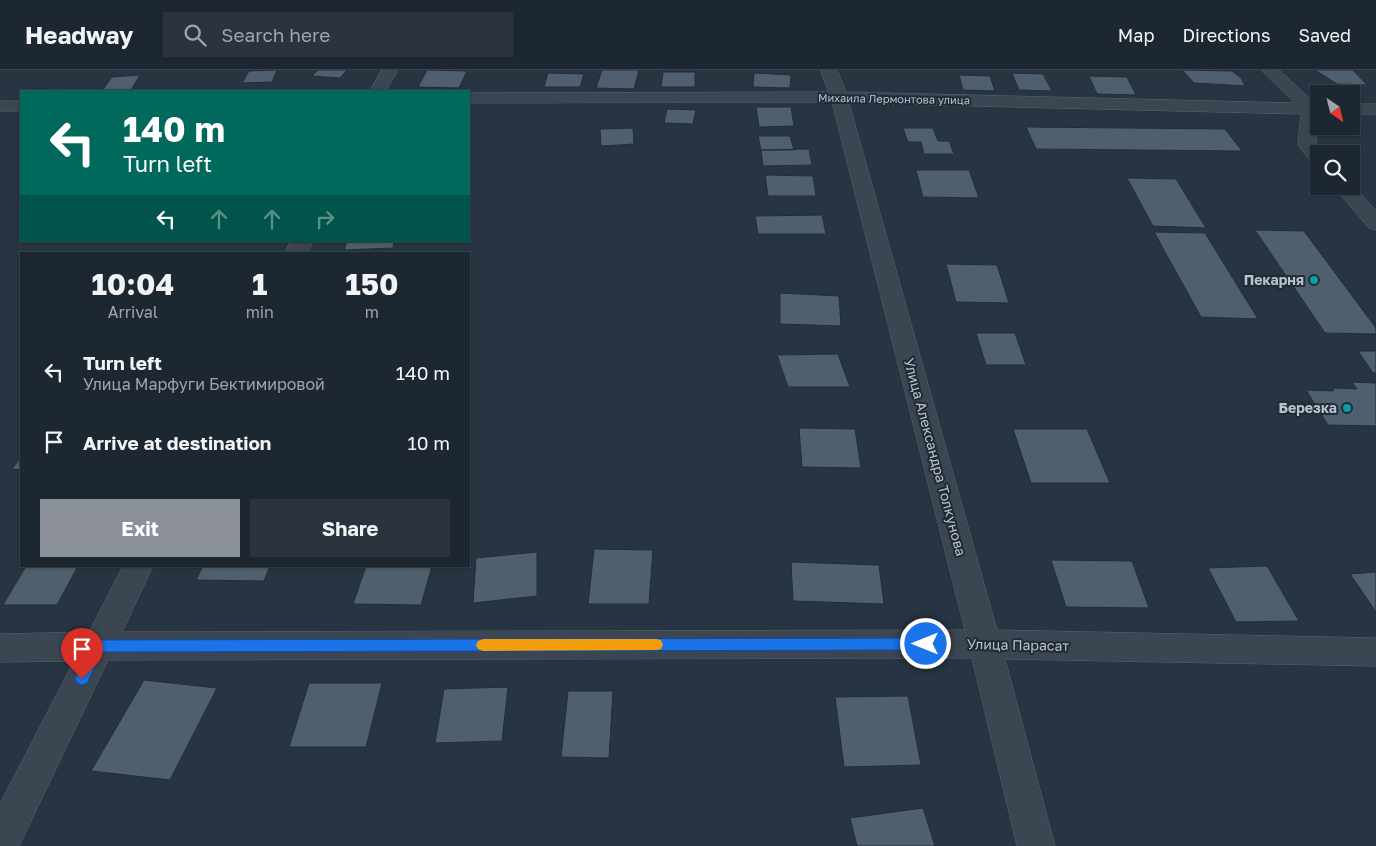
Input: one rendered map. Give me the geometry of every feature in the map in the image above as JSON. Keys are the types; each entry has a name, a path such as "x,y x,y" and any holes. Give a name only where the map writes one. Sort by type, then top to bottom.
{"street":[{"path":"379,90 390,70"},
{"name":"Улица Александра Толкунова","path":"829,70 839,97 985,644 1036,846"},
{"path":"1269,70 1310,105"},
{"name":"Михаила Лермонтова улица","path":"470,98 839,97 1210,108 1310,108"},
{"path":"0,106 20,106"},
{"path":"1360,109 1376,109"},
{"path":"1310,129 1307,145 1310,148"},
{"path":"1351,195 1376,224"},
{"path":"0,844 138,567"},
{"name":"Улица Парасат","path":"0,648 98,646 985,644 1376,652"}],"building":[{"path":"277,70 272,82 242,83 249,71"},
{"path":"318,70 347,70 340,78 312,76"},
{"path":"427,70 467,71 459,88 418,87"},
{"path":"602,70 639,70 634,89 596,88"},
{"path":"1182,70 1232,71 1241,78 1245,86 1194,83"},
{"path":"1315,70 1353,70 1367,85 1337,84"},
{"path":"663,72 695,72 695,87 661,87"},
{"path":"548,73 584,74 580,87 544,87"},
{"path":"754,73 791,75 790,88 753,87"},
{"path":"1012,73 1043,74 1052,91 1019,90"},
{"path":"140,75 131,90 103,90 112,77"},
{"path":"959,75 990,76 995,91 963,90"},
{"path":"1089,76 1127,77 1136,95 1097,94"},
{"path":"59,88 57,90 33,89"},
{"path":"756,107 791,107 794,126 759,127"},
{"path":"667,109 696,110 693,124 664,123"},
{"path":"1026,127 1225,129 1242,151 1036,149"},
{"path":"633,128 634,144 601,146 600,129"},
{"path":"903,128 933,128 938,141 949,141 954,154 924,154 921,142 908,142"},
{"path":"758,136 790,136 794,150 761,150"},
{"path":"809,149 812,165 763,166 761,150"},
{"path":"916,170 969,170 979,198 923,197"},
{"path":"765,175 813,176 816,196 768,196"},
{"path":"1127,178 1176,179 1206,228 1153,226"},
{"path":"822,215 826,234 758,234 755,216"},
{"name":"Пекарня","path":"1255,230 1304,231 1376,328 1376,334 1325,333"},
{"path":"1154,232 1205,233 1258,319 1201,317"},
{"path":"347,242 394,242 393,248 344,250"},
{"path":"946,264 997,265 1009,303 956,302"},
{"path":"780,293 839,296 841,326 780,324"},
{"path":"976,333 1015,333 1026,365 986,365"},
{"path":"1358,351 1376,351 1376,373 1373,373"},
{"path":"838,354 850,387 788,387 777,355"},
{"name":"Березка","path":"1352,382 1376,383 1376,426 1328,425 1306,390 1333,391 1334,388 1357,389"},
{"path":"799,428 855,429 861,468 802,467"},
{"path":"1013,429 1087,429 1110,483 1031,483"},
{"path":"20,458 20,470 12,469"},
{"path":"594,549 653,550 649,604 588,604"},
{"path":"537,552 537,596 473,603 476,558"},
{"path":"1051,560 1132,561 1149,608 1066,607"},
{"path":"791,562 879,565 884,604 793,601"},
{"path":"1267,566 1299,621 1236,622 1208,568"},
{"path":"25,567 77,567 57,605 3,605"},
{"path":"202,567 270,567 264,581 196,580"},
{"path":"366,567 432,567 421,605 353,604"},
{"path":"1376,572 1376,612 1350,574"},
{"path":"144,680 217,688 170,780 91,771"},
{"path":"309,683 382,683 366,747 289,747"},
{"path":"508,687 502,741 435,743 444,689"},
{"path":"568,691 613,691 609,758 561,757"},
{"path":"908,696 921,765 844,767 835,697"},
{"path":"923,808 935,846 857,846 850,818"}],"slow traffic":[{"path":"483,645 656,645"}],"place":[{"name":"Пекарня","path":"1314,280"},
{"name":"Березка","path":"1347,408"}],"route":[{"path":"82,679 98,646 926,644"}]}
